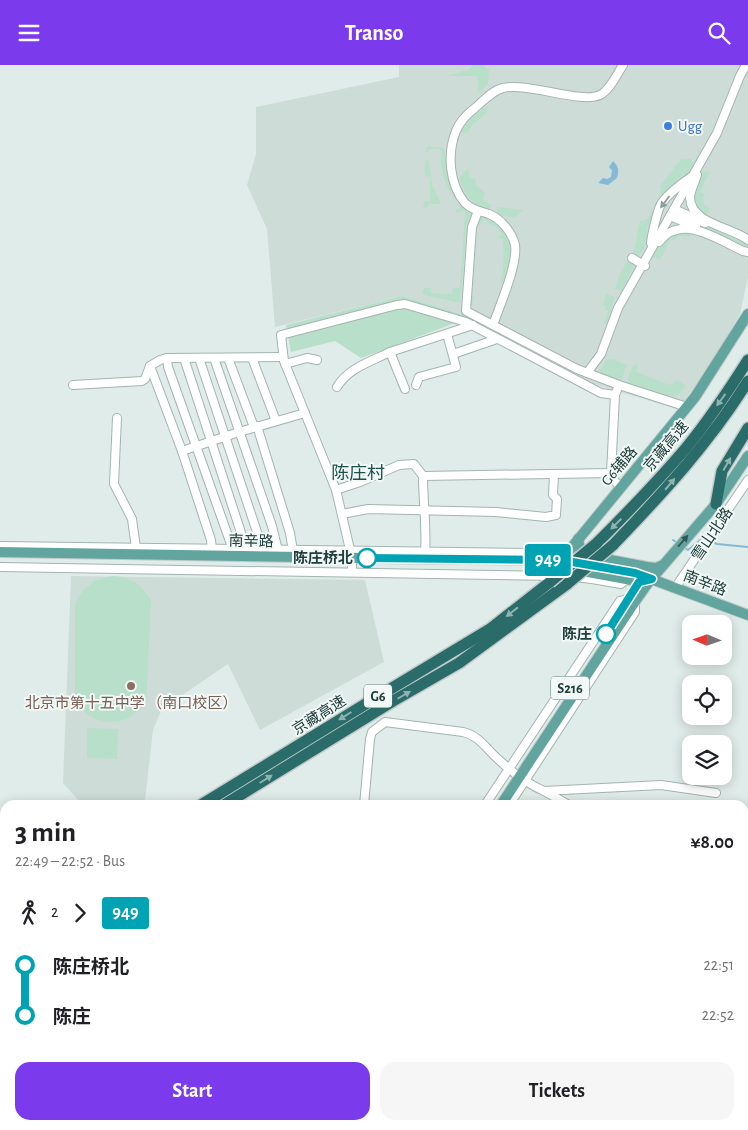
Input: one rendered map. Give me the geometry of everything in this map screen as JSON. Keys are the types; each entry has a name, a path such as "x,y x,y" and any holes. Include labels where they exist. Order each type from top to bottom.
{"highway":[{"name":"京藏高速","path":"209,800 490,629 597,543 640,500 687,447 748,360"},
{"name":"京藏高速","path":"232,800 393,701 460,663 568,585 613,545 655,501 700,449 748,381"},
{"path":"716,503 722,471 748,428"}],"main road":[{"name":"G6辅路","path":"559,563 687,407 719,362 748,314"},
{"name":"S216","path":"497,800 517,774 632,600 646,581 663,565 716,503 748,456"},
{"path":"578,539 580,549 589,556 647,567 656,568 663,565"},
{"name":"南辛路","path":"0,552 352,561 425,555 559,563"},
{"name":"南辛路","path":"0,558 559,563"},
{"path":"559,563 627,579 646,581"},
{"path":"559,563 635,573 646,581"},
{"name":"南辛路","path":"646,581 675,588 748,615"},
{"name":"S216","path":"504,800 517,774"}],"street":[{"path":"493,325 512,269 515,245 510,232 499,221 490,215 478,211 465,202 458,190 452,171 452,155 456,130 465,116 500,88 510,87 582,97 599,95 606,91 623,65"},
{"path":"644,262 665,234 672,228 693,175 717,133 743,77 744,69"},
{"path":"589,374 601,354 618,307 655,240 691,196 698,173 718,140 734,97"},
{"path":"651,248 652,232 661,205 679,185 693,175"},
{"path":"691,196 694,208 698,214 710,222 748,240"},
{"path":"478,211 472,227 466,311 589,374 687,407"},
{"path":"676,214 748,240"},
{"path":"676,214 745,247 748,251"},
{"path":"665,234 673,230 690,229 743,251 748,251"},
{"path":"632,258 644,262"},
{"path":"352,561 336,490 284,361 281,335 401,304 466,322 601,393 615,395"},
{"path":"337,387 343,378 351,372 390,352 473,325"},
{"path":"416,385 419,377 456,367 447,334"},
{"path":"453,354 498,339"},
{"path":"390,352 405,389"},
{"path":"184,358 245,545 245,550"},
{"path":"199,358 262,550"},
{"path":"214,358 272,526 278,551"},
{"path":"228,358 256,427 290,533 293,551"},
{"path":"252,358 276,421"},
{"path":"73,385 142,381 145,379 150,366 160,360 167,359 252,358 284,361 307,358 317,360"},
{"path":"167,359 168,367 233,550"},
{"path":"150,366 182,451 211,540 212,549"},
{"path":"620,385 615,395 611,473 620,487"},
{"path":"182,451 225,436 305,413"},
{"path":"117,418 114,484 132,519 136,548"},
{"path":"336,490 399,465 414,464 422,475 426,539 425,555"},
{"path":"422,475 611,473"},
{"path":"342,514 368,509 496,512 546,517 556,515 556,499 553,495 554,474"},
{"name":"雪山北路","path":"675,588 748,480"},
{"path":"0,546 293,551 352,561 551,579 592,579 621,585 627,579"},
{"path":"0,567 352,561"},
{"path":"551,579 559,563"},
{"path":"364,800 370,739 372,732 385,722 473,734 499,761 560,800"},
{"name":"S216","path":"490,800 517,774"},
{"name":"S216","path":"510,800 517,774"},
{"path":"544,791 661,785 716,793"}],"shaded area":[{"path":"399,65 748,65 748,277 740,314 716,356 683,403 678,402 674,408 594,384 471,317 403,296 275,327 267,229 247,185 256,154 256,107 399,77"},
{"name":"北京市第十五中学 （南口校区）","path":"71,576 365,580 384,662 260,730 228,664 162,709 153,730 145,800 78,800 63,783"}],"green space":[{"path":"472,65 483,65 489,70 488,84 478,93 478,76 447,76 470,69"},
{"path":"488,106 485,114 473,123 467,133 460,132 467,121"},
{"path":"427,146 443,148 450,185 471,212 467,225 460,303 425,295 422,292 424,288 431,288 431,293 452,294 453,288 460,288 465,211 457,213 455,211 461,206 445,181 441,167 441,151 439,149 429,149 426,153"},
{"path":"681,159 691,159 694,165 688,173 678,178 673,187 664,195 659,192 662,189 660,186"},
{"path":"425,161 429,161 432,184 441,204 429,204 425,209 423,207 425,201 430,201 430,177 425,176"},
{"path":"468,168 470,178 475,178 476,185 485,193 483,199 492,206 490,208 484,208 474,203 463,188 459,178"},
{"path":"702,171 710,172 700,192 705,194 703,198 704,205 710,209 707,216 698,210 694,200 695,184"},
{"path":"498,207 523,210 515,217 497,215"},
{"path":"651,212 655,214 647,228 647,243 639,256 633,252 640,221 648,218"},
{"path":"486,216 503,227 508,235 510,244 509,263 503,282 500,283 504,256 503,239 498,237 502,234 485,219 475,229 471,291 474,298 472,306 469,305 474,226 480,217"},
{"path":"683,216 748,244 748,248 682,219"},
{"path":"692,230 689,237 678,236 674,241 670,239 660,260 652,256 660,243 668,236"},
{"path":"629,258 636,263 621,291 615,289 619,276"},
{"path":"606,294 615,297 607,324 604,323 608,311 605,310 606,306 603,305"},
{"path":"403,296 471,317 361,358 335,341 291,352 286,325"},
{"path":"610,359 627,365 621,381 598,374 606,360"},
{"path":"636,364 638,365 636,372 670,385 677,380 686,386 678,395 669,397 631,384 628,378"},
{"path":"112,576 135,582 151,600 146,707 124,720 106,722 90,716 75,700 75,604 83,590 96,580"},
{"path":"87,728 118,729 117,759 87,758"}],"water":[{"path":"613,161 618,169 617,178 608,185 598,183 603,178 611,177 612,170 609,167"}],"waterway":[{"path":"685,548 688,550 704,537"},
{"path":"713,542 748,547"}],"bus line":[{"name":"949","path":"367,558 561,560 635,573 652,579 639,582 606,634"}],"place":[{"name":"Ugg","path":"668,126"},
{"name":"陈庄桥北","path":"367,558"},
{"name":"陈庄","path":"606,634"},
{"name":"北京市第十五中学 （南口校区）","path":"131,686"}],"district":[{"name":"陈庄村","path":"358,473"}]}
